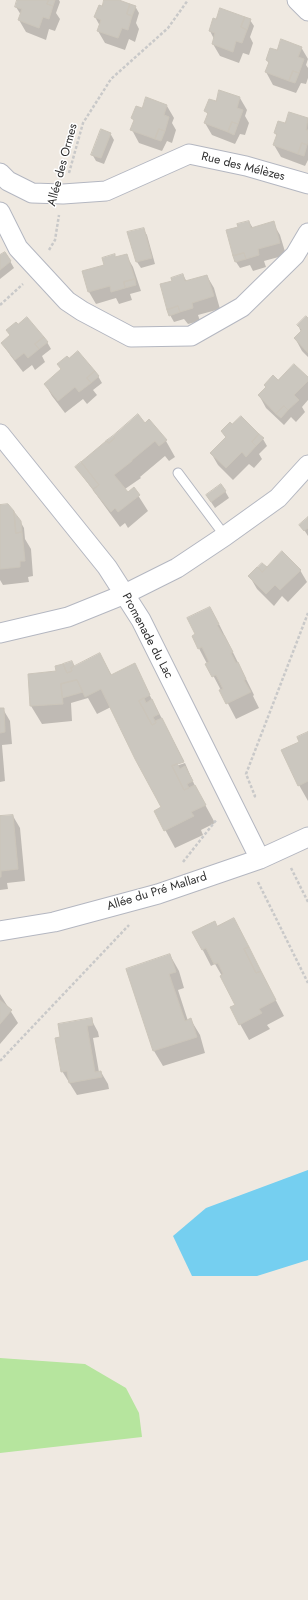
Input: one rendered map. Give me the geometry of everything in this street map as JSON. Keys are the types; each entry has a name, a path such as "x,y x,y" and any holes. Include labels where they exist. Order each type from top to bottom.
{"street":[{"path":"297,0 308,11"},
{"name":"Rue des Mélèzes","path":"0,173 8,180 32,193 63,194 106,191 189,154 246,166 308,184"},
{"path":"0,212 18,248 66,301 131,337 191,336 242,307 295,255 308,233"},
{"name":"Promenade du Lac","path":"0,434 107,567 141,620 234,807 254,861"},
{"path":"0,633 68,617 125,594 177,568 278,498 308,465"},
{"name":"Allée du Pré Mallard","path":"0,931 54,922 158,894 254,861 308,836"}],"lane":[{"path":"178,473 225,536"}],"path":[{"name":"Allée des Ormes","path":"0,305 37,270 56,240 63,194 83,123 111,79 168,28 188,0"},
{"path":"182,864 220,816 255,796 246,774 308,613"},
{"path":"282,849 308,902"},
{"path":"254,861 308,983"},
{"path":"0,1061 130,923"}],"green space":[{"path":"0,1358 85,1364 126,1388 139,1413 142,1437 0,1453"}],"water":[{"path":"308,1170 308,1260 257,1276 192,1276 173,1236 206,1208"}],"building":[{"path":"17,0 49,0 47,4 53,6 49,19 43,17 39,28 18,20 22,9 15,7"},
{"path":"49,0 55,0 53,6 47,4"},
{"path":"104,0 119,0 130,4 127,14 132,16 128,30 122,28 118,38 97,31 101,20 94,17 99,5 102,6"},
{"path":"130,4 136,6 132,16 127,14"},
{"path":"220,8 245,17 241,27 247,30 242,43 236,41 233,52 212,44 215,33 209,31 213,18 216,19"},
{"path":"245,17 251,19 247,30 241,27"},
{"path":"281,39 302,47 298,57 304,59 299,73 293,71 289,81 265,72 269,62 266,60 270,48 277,50"},
{"path":"293,71 299,73 295,83 289,81"},
{"path":"219,90 240,97 237,108 243,110 238,124 232,122 228,132 204,123 208,113 204,111 209,99 216,101"},
{"path":"146,97 167,105 164,115 169,117 165,131 159,129 155,139 130,130 134,120 131,118 136,106 142,108"},
{"path":"289,112 308,118 306,130 308,130 308,143 307,145 302,143 298,154 273,145 277,134 274,133 278,121 285,123"},
{"path":"232,122 238,124 234,135 228,132"},
{"path":"101,129 111,133 101,158 91,155"},
{"path":"159,129 165,131 161,141 155,139"},
{"path":"302,143 307,145 304,156 298,154"},
{"path":"249,221 251,228 274,221 280,243 258,249 259,255 246,259 244,253 233,256 226,230 238,227 237,224"},
{"path":"144,228 152,258 136,262 127,232"},
{"path":"5,252 11,261 0,270 0,255"},
{"path":"244,253 246,259 235,262 233,256"},
{"path":"115,254 115,257 127,254 135,279 124,282 125,288 111,292 110,286 88,292 82,271 104,265 102,258"},
{"path":"183,274 185,281 207,275 214,296 192,303 193,308 180,312 178,306 167,310 160,284 172,281 171,278"},
{"path":"135,279 136,285 125,288 124,282"},
{"path":"178,306 180,312 169,316 167,310"},
{"path":"306,316 308,318 308,353 294,338 302,330 297,325"},
{"path":"27,317 44,337 35,344 39,349 28,358 24,353 15,360 1,343 10,335 6,330 16,322 18,324"},
{"path":"44,337 48,342 39,349 35,344"},
{"path":"78,351 95,371 87,378 91,383 79,392 75,387 58,401 44,384 61,369 57,364 67,356 69,358"},
{"path":"294,364 308,377 308,381 294,395 299,400 288,410 284,406 276,414 258,395 266,387 264,385 273,375 278,380"},
{"path":"95,371 99,376 91,383 87,378"},
{"path":"284,406 288,410 281,418 276,414"},
{"path":"138,414 145,423 149,419 167,440 159,446 155,441 114,475 128,492 134,487 140,495 118,512 115,508 111,512 93,490 99,485 81,462 106,441 109,443 115,438 113,436"},
{"path":"241,416 259,434 252,442 256,446 246,457 242,452 226,468 210,453 226,437 221,431 230,422 232,424"},
{"path":"259,434 264,438 256,446 252,442"},
{"path":"113,436 115,438 109,443 106,441"},
{"path":"81,462 99,485 93,489 75,467"},
{"path":"221,484 226,491 211,502 206,495"},
{"path":"8,504 14,511 16,533 22,532 25,561 20,561 20,567 0,569 0,505"},
{"path":"14,512 21,521 22,532 16,533"},
{"path":"308,517 308,528 304,531 299,525"},
{"path":"282,551 301,570 280,590 275,585 266,594 248,576 257,567 262,572"},
{"path":"262,563 267,567 262,572 258,567"},
{"path":"210,607 219,624 217,625 233,652 231,653 236,663 238,662 246,679 244,680 251,692 226,704 219,690 223,689 216,675 212,677 205,664 209,662 202,647 198,649 192,636 195,634 187,618"},
{"path":"100,653 111,675 135,663 150,695 139,701 152,725 156,723 155,721 162,718 184,762 172,766 184,790 195,785 206,805 191,812 194,816 164,831 154,811 161,807 135,759 101,689 85,697 77,680 61,684 63,704 30,706 28,674 56,671 55,666 63,664 67,673 72,671 71,668"},
{"path":"72,661 74,666 71,668 72,671 67,673 63,664"},
{"path":"77,680 83,692 62,698 61,684"},
{"path":"144,698 146,703 152,699 159,714 153,717 156,723 152,725 139,701"},
{"path":"0,708 4,708 5,732 0,733"},
{"path":"308,732 308,781 298,786 281,750 299,742 297,737"},
{"path":"177,764 180,769 185,766 193,781 187,784 189,788 184,790 172,766"},
{"path":"13,815 18,869 1,871 0,877 0,816"},
{"path":"234,918 249,947 244,949 256,973 261,971 276,1000 259,1009 262,1013 239,1025 230,1007 235,1005 220,976 223,974 218,963 214,964 206,948 202,950 192,932 215,921 217,926"},
{"path":"249,947 261,971 256,973 244,949"},
{"path":"170,954 176,972 169,974 185,1021 191,1018 197,1037 153,1051 126,969"},
{"path":"0,1000 12,1010 0,1024"},
{"path":"92,1018 93,1025 87,1026 95,1072 101,1071 102,1077 69,1083 67,1071 61,1072 55,1038 60,1037 58,1024"}]}
